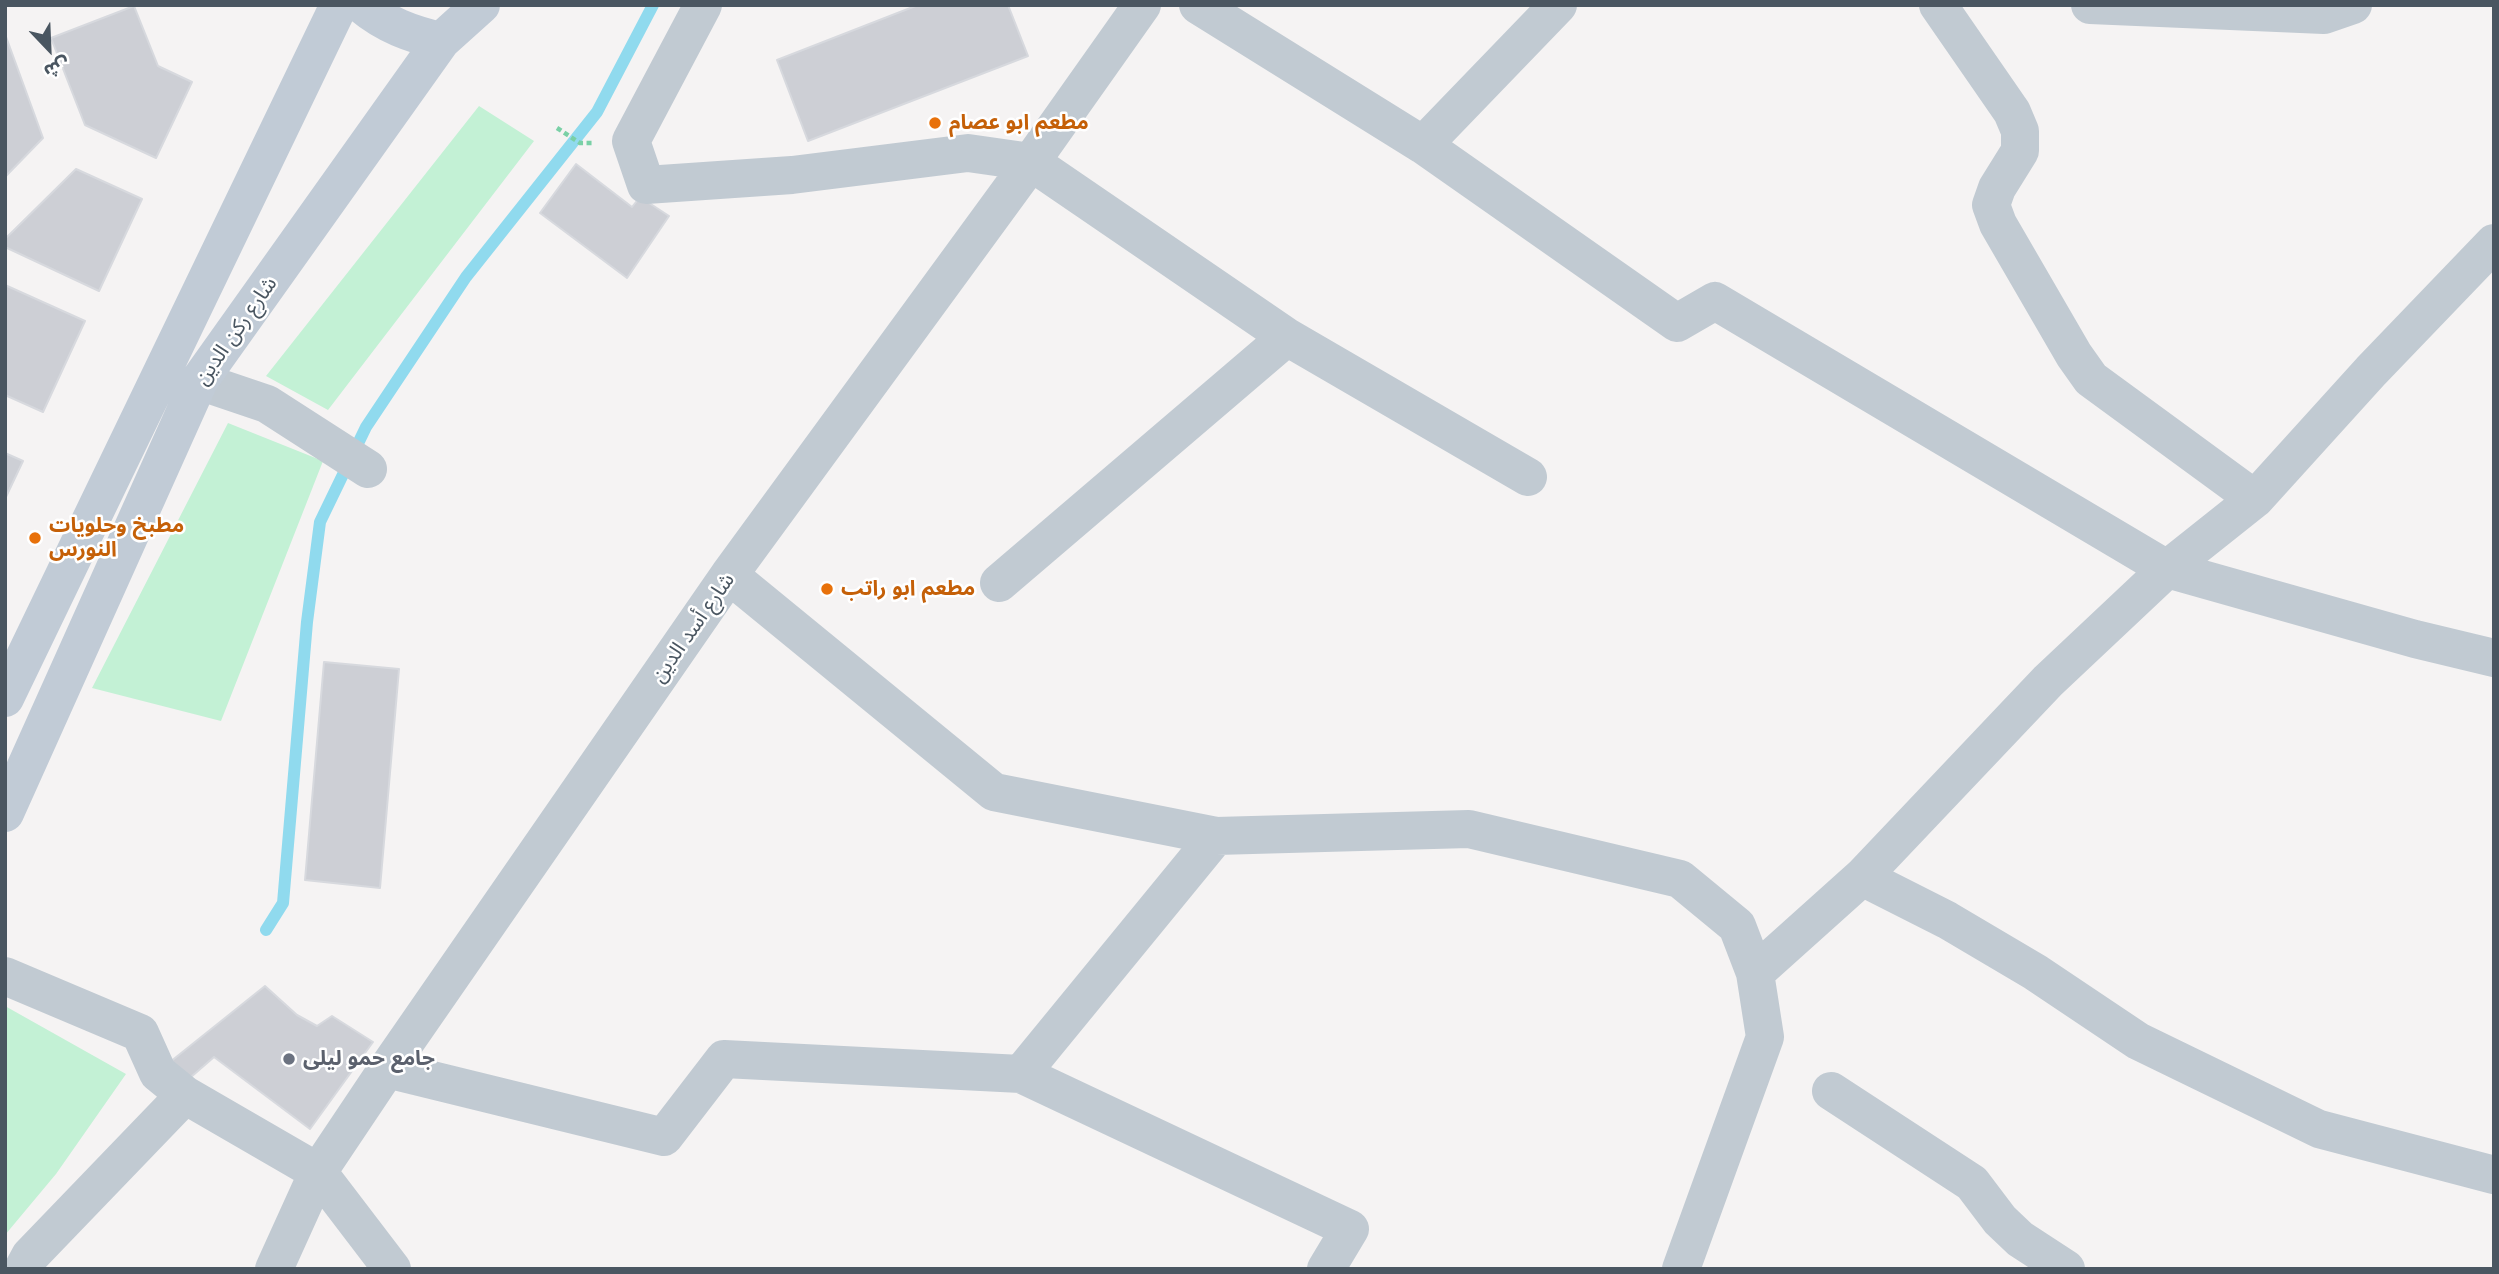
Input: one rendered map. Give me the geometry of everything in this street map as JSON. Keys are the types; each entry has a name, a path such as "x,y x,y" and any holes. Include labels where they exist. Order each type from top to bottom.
{"main road":[{"name":"شارع ركن الدين","path":"5,698 339,5"},
{"path":"362,5 378,18 410,34 441,41"},
{"name":"شارع ركن الدين","path":"5,813 199,381 441,41 481,5"}],"street":[{"path":"703,5 632,141 646,185 792,176 968,153 1031,162 1287,337 1528,477"},
{"name":"شارع أسد الدين","path":"274,1269 318,1172 387,1069 730,575 1142,5"},
{"path":"1198,5 1423,145 1676,323 1715,301 2166,569 2414,639 2494,658"},
{"path":"1423,145 1558,5"},
{"path":"1938,5 2012,112 2020,131 2020,151 1997,188 1991,205 1998,224 2074,355 2091,379 2255,499"},
{"path":"2090,5 2324,15 2353,5"},
{"path":"1755,973 1862,877 2048,681 2166,569 2255,499 2371,371 2494,243"},
{"path":"999,583 1287,337"},
{"path":"199,381 267,404 368,469"},
{"path":"730,575 994,792 1216,836 1469,829 1680,879 1737,926 1755,973 1765,1037 1681,1269"},
{"path":"1021,1074 1216,836"},
{"path":"1862,877 1969,933 2035,972 2138,1041 2319,1129 2494,1175"},
{"path":"5,976 140,1033 171,1084 318,1172 392,1269"},
{"path":"387,1069 664,1137 723,1059 1021,1074 1350,1229 1326,1269"},
{"path":"23,1269 30,1256 171,1084"},
{"path":"1831,1091 1972,1183 2000,1220 2020,1239 2066,1269"}],"green space":[{"path":"479,106 534,141 328,410 266,376"},
{"path":"228,423 323,461 221,721 92,688"},
{"path":"5,1006 126,1074 56,1174 5,1235"}],"building":[{"path":"918,5 1008,5 1028,56 808,141 777,60"},
{"path":"134,6 158,66 192,82 156,158 85,125 51,38"},
{"path":"5,34 43,138 5,177"},
{"path":"576,164 632,207 640,197 669,216 627,278 540,213"},
{"path":"76,169 142,199 99,291 5,247 5,239"},
{"path":"5,285 85,321 43,412 5,395"},
{"path":"5,453 23,461 5,499"},
{"path":"324,662 399,669 380,888 305,880"},
{"name":"جامع حمو ليلى","path":"265,986 297,1015 317,1026 332,1016 373,1042 310,1129 214,1057 191,1077 170,1062"}],"waterway":[{"path":"266,930 283,903 307,622 320,522 366,427 466,277 597,112 653,5"}],"place":[{"name":"مطعم ابو عصام","path":"935,123"},
{"name":"مطبخ وحلويات النورس","path":"35,538"},
{"name":"مطعم ابو راتب","path":"827,589"},
{"name":"جامع حمو ليلى","path":"289,1059"}]}
